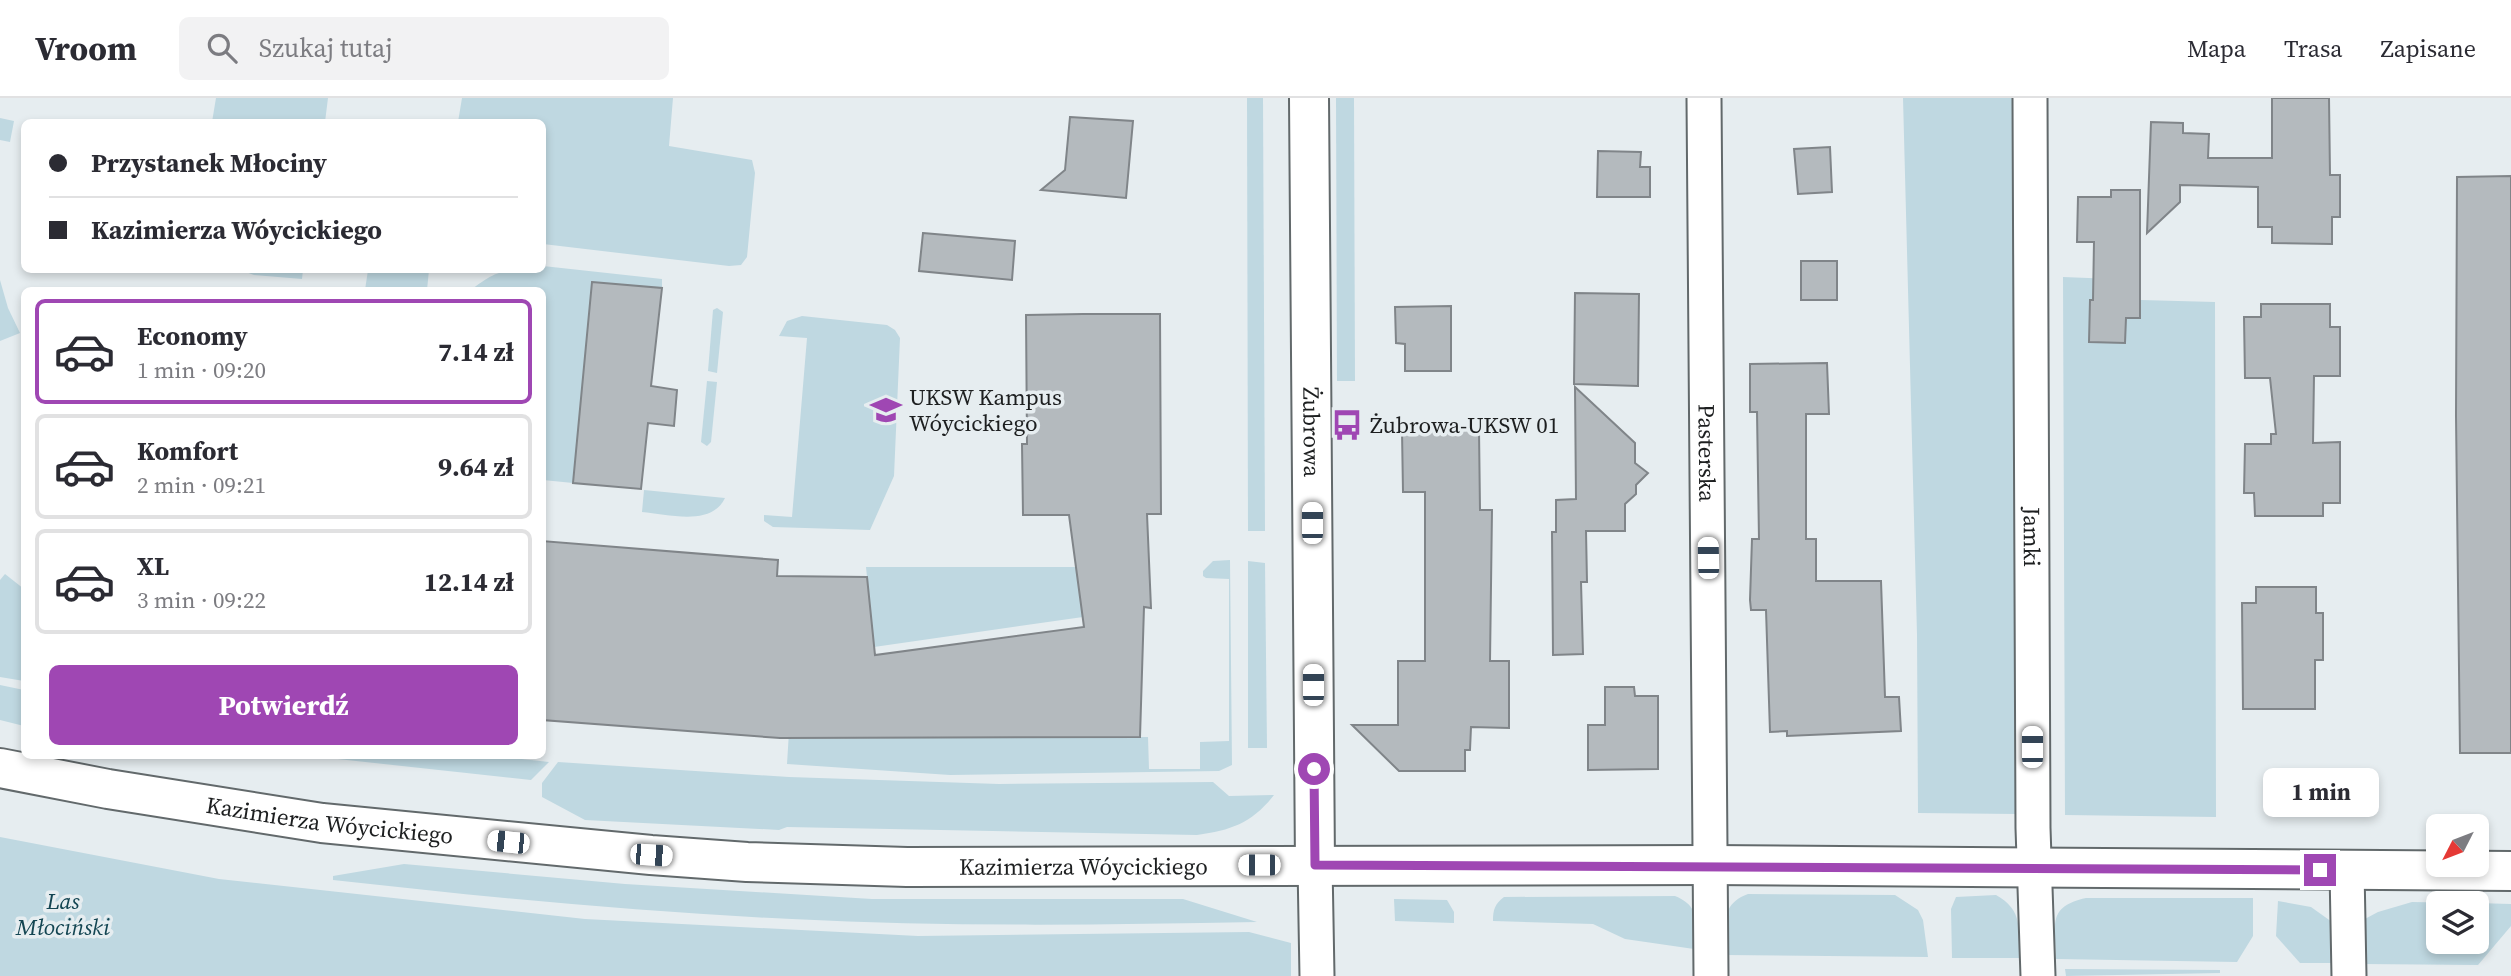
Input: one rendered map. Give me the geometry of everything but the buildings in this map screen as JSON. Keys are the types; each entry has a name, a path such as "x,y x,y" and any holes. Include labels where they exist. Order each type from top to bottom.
{"street":[{"name":"Żubrowa","path":"1309,98 1317,976"},
{"name":"Pasterska","path":"1704,98 1712,976"},
{"name":"Jamki","path":"2030,98 2034,868 2038,976"},
{"name":"Kazimierza Wóycickiego","path":"0,768 121,791 322,823 747,862 907,867 1711,865 2511,871"},
{"path":"2347,870 2349,976"}],"green space":[{"path":"216,98 328,98 325,119 212,119"},
{"path":"462,98 673,98 669,146 752,160 755,173 747,257 741,265 729,266 546,244 546,119 458,119"},
{"path":"1247,98 1263,98 1265,531 1248,531"},
{"path":"1336,98 1354,98 1355,381 1337,381"},
{"path":"1903,98 2012,98 2017,814 1918,813 1917,634"},
{"path":"0,118 14,121 10,142 0,140"},
{"path":"546,266 662,279 662,288 592,283 573,483 546,480 546,287 475,287 497,274 546,273"},
{"path":"248,273 303,273 302,279"},
{"path":"368,273 429,273 427,287 365,287"},
{"path":"2063,277 2139,280 2141,300 2215,302 2216,817 2065,815"},
{"path":"0,280 8,308 20,333 0,341"},
{"path":"717,308 723,312 717,373 708,371 713,310"},
{"path":"802,316 887,325 895,330 900,338 894,476 870,530 773,527 764,521 764,515 792,517 807,338 779,336 787,321"},
{"path":"707,381 717,382 711,442 707,446 701,442"},
{"path":"644,490 725,498 710,513 676,516 642,512"},
{"path":"1230,560 1232,765 1219,771 950,775 787,764 793,667 812,738 1148,737 1149,769 1200,769 1200,742 1229,741 1229,579 1206,578 1203,571 1213,561"},
{"path":"1248,561 1265,563 1267,748 1248,748"},
{"path":"866,567 1077,567 1083,617 874,647"},
{"path":"5,574 21,587 21,680 0,677 0,580"},
{"path":"0,685 21,689 21,725 0,720"},
{"path":"338,759 521,759 549,762 531,780"},
{"path":"558,762 789,777 999,784 1213,782 1229,796 1274,795 1258,812 1240,824 1197,835 787,827 779,830 585,820 542,797 542,783"},
{"name":"Las Młociński","path":"0,837 219,879 585,919 918,936 1249,932 1291,943 1291,976 0,976"},
{"path":"404,864 625,884 872,899 1183,899 1257,922 850,922 562,903 333,880 333,876"},
{"path":"1748,894 1895,895 1918,910 1923,920 1928,957 1725,955 1728,911 1732,904"},
{"path":"1996,895 2005,901 2015,914 2019,930 2020,958 1952,958 1951,909 1956,897"},
{"path":"1675,896 1684,900 1693,911 1696,924 1694,949 1625,939 1593,924 1493,921 1495,907 1504,897"},
{"path":"2086,898 2253,898 2253,936 2237,962 2056,959 2055,927 2059,912 2073,902"},
{"path":"1394,899 1447,900 1454,912 1454,923 1395,921"},
{"path":"2278,901 2311,907 2332,922 2335,963 2300,963 2276,936"},
{"path":"2412,902 2426,902 2426,954 2487,954 2478,965 2361,964 2363,920 2378,912"},
{"path":"2489,903 2511,904 2511,926 2489,952"},
{"path":"2065,969 2220,970 2220,973 2066,976"}],"place":[{"name":"UKSW Kampus Wóycickiego","path":"886,410"},
{"name":"Żubrowa-UKSW 01","path":"1347,425"}],"route":[{"path":"1314,769 1315,865 2320,870"}]}
